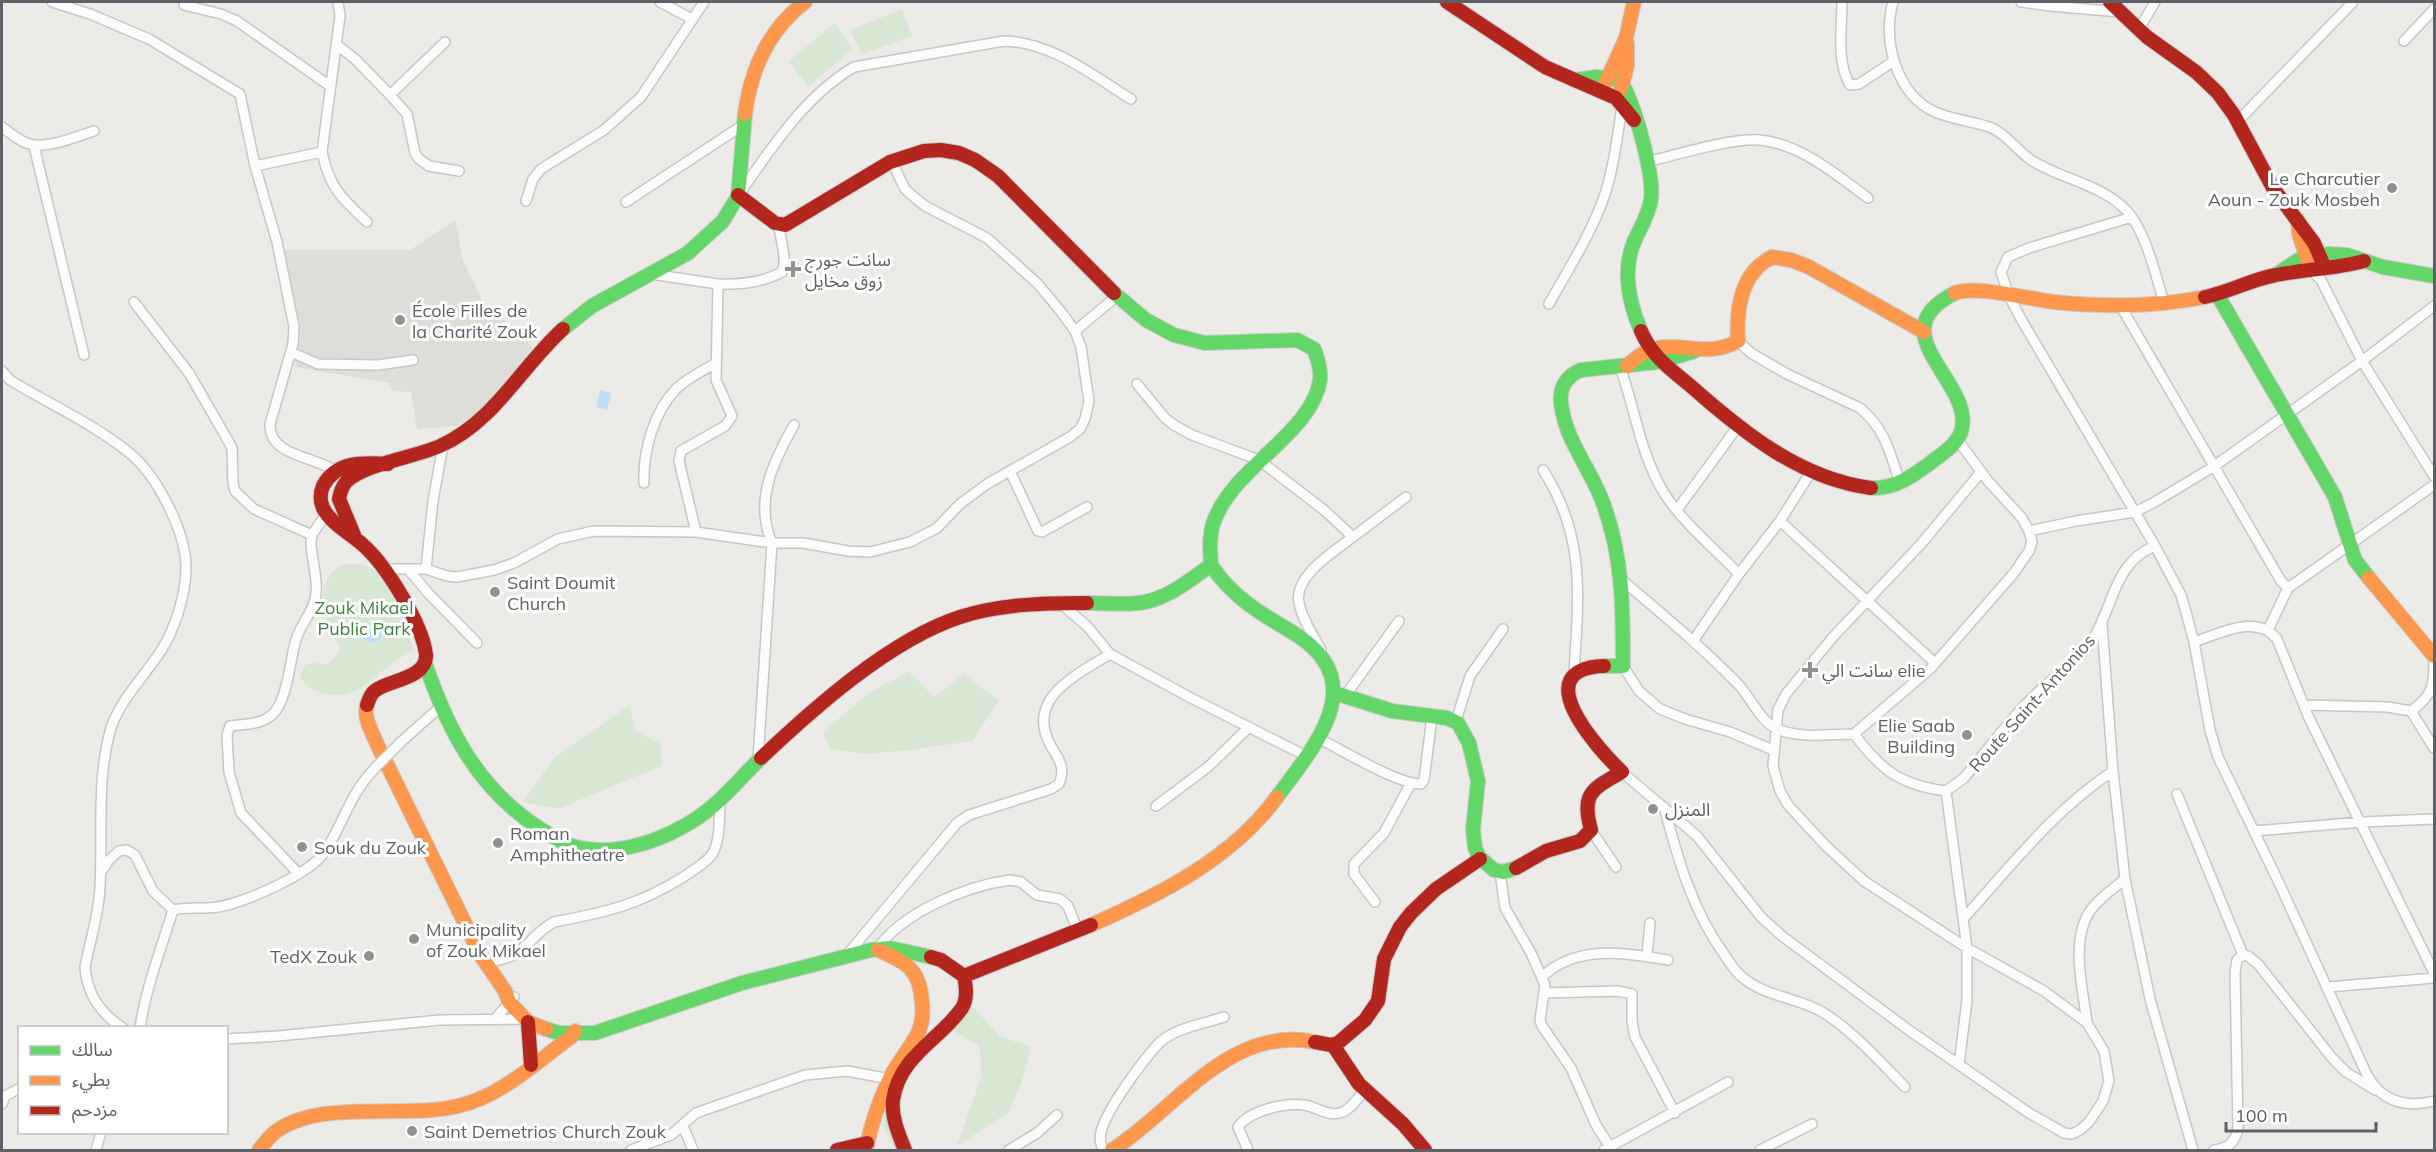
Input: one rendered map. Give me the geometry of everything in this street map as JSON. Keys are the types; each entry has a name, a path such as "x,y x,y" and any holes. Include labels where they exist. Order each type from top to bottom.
{"main road":[{"path":"355,537 339,499 347,481 370,469 443,445 464,432 493,408 554,339 578,316 702,242 728,215 738,195 743,125 750,81 761,53 781,23 805,2"},
{"path":"1451,2 1520,52 1574,80 1601,90 1619,103 1636,121"},
{"path":"1601,90 1609,78 1626,38 1634,2"},
{"path":"2110,2 2139,29 2209,83 2238,122 2266,178 2307,230 2317,266"},
{"path":"1619,103 1627,66 1626,38"},
{"path":"1574,80 1585,77 1620,80 1633,107 1647,162 1651,189 1649,209 1630,253 1628,268 1632,307 1650,350 1660,362 1780,457 1810,472 1854,485 1887,488 1900,483 1935,459 1957,439 1962,424 1958,406 1928,349 1924,332 1925,320 1934,309 1944,299 1957,292 1978,291 2009,296 2120,305 2164,303 2217,294 2277,274 2285,264 2317,266 2349,255 2364,261 2434,276"},
{"path":"738,195 780,225 788,224 870,172 892,162 936,150 958,153 980,163 1030,208 1117,296 1146,320 1174,335 1205,344 1285,339 1297,340 1314,349 1320,363 1320,381 1312,403 1282,439 1259,460 1218,512 1209,542 1211,565 1221,581 1253,610 1315,647 1326,659 1340,695"},
{"path":"1340,695 1398,712 1456,721 1463,728 1478,780 1473,841 1480,859 1500,872 1515,869 1544,851 1587,837 1592,830 1585,804 1589,794 1622,772 1590,739 1576,717 1569,688 1574,674 1590,667 1623,666 1622,580 1610,521 1596,487 1568,432 1562,396 1565,380 1576,372 1660,362 1738,341 1737,314 1740,294 1758,268 1772,257 1791,260 1809,267 1924,332"},
{"path":"2217,294 2335,497 2342,513 2355,560 2434,656"},
{"path":"1638,325 1665,347 1675,359 1683,380"},
{"path":"1623,366 1650,350 1665,347 1695,351"},
{"path":"388,464 364,462 336,470 326,481 322,491 322,508 336,525 355,537 386,569 418,632 439,708 468,759 498,799 526,820 572,846 621,850 681,828 720,801 758,760 868,668 920,633 965,614 997,606 1060,603 1127,604 1155,600 1211,565"},
{"path":"259,1150 276,1131 308,1117 458,1106 490,1094 527,1069 531,1044 527,1021 485,962 412,820 376,744 365,711 371,695 377,689 413,674 425,663"},
{"path":"964,976 1153,895 1228,849 1254,825 1273,803 1318,738 1340,695"},
{"path":"1112,1150 1138,1132 1212,1068 1242,1052 1282,1040 1297,1039 1333,1045 1360,1026 1375,1007 1381,989 1384,960 1395,937 1415,907 1446,880 1480,859"},
{"path":"837,1150 866,1147 870,1127 920,1027 923,1007 919,979 902,961 877,949"},
{"path":"510,997 531,1014 546,1021 595,1033 742,983 877,949 908,950 941,960 964,976 967,998 962,1008 895,1080 893,1100 900,1139 905,1150"},
{"path":"916,975 924,963 941,960"},
{"path":"527,1021 559,1033 580,1030"},
{"path":"920,1027 933,1038"},
{"path":"527,1069 533,1071 570,1047 580,1030"},
{"path":"1333,1045 1365,1090 1403,1124 1425,1150"}],"street":[{"path":"52,2 149,39 240,93 255,166 277,242 294,327 291,352 269,433 277,444 285,449 336,470 347,481"},
{"path":"338,2 339,16 322,152 326,174 340,198 367,222"},
{"path":"660,2 692,19"},
{"path":"526,201 533,179 541,170 604,130 641,97 704,2"},
{"path":"1842,2 1842,53 1850,85 1869,79 1894,61"},
{"path":"1893,2 1890,38 1894,61 1914,95 1929,109 1998,131 2030,159 2117,202 2132,217 2147,252 2164,303"},
{"path":"2021,2 2120,12"},
{"path":"2139,29 2155,2"},
{"path":"2238,122 2353,2"},
{"path":"184,5 221,14 237,21 330,86"},
{"path":"2404,41 2434,9"},
{"path":"738,195 780,135 832,82 855,67 1005,41 1026,43 1052,51 1131,99"},
{"path":"390,95 445,42"},
{"path":"336,44 356,60 407,114 415,153 419,159 429,166 459,171"},
{"path":"1550,304 1604,198 1615,150 1619,103"},
{"path":"626,202 743,125"},
{"path":"2,128 16,138 34,146 94,131"},
{"path":"1647,162 1742,141 1768,141 1806,157 1868,198"},
{"path":"34,146 84,355"},
{"path":"255,166 322,152"},
{"path":"386,569 426,569 457,577 494,570 514,563 558,539 594,531 696,532 772,543 803,543 861,552 896,547 938,528 960,504 987,484 1080,429 1089,401 1081,347 1075,331 1038,284 987,238 937,212 905,189 892,162"},
{"path":"2132,217 2029,248 2008,257 2001,272 2009,296 2155,546 2181,595 2194,642 2213,744 2224,772 2375,1090"},
{"path":"651,274 735,285 763,280 782,272 785,262 780,240 780,225"},
{"path":"2317,266 2362,361 2434,476"},
{"path":"696,532 682,480 679,456 685,448 730,421 732,416 717,386 718,284"},
{"path":"1075,331 1117,296"},
{"path":"134,302 189,373 226,437 231,448 235,491 254,509 312,536"},
{"path":"2120,305 2213,467 2281,581 2288,588"},
{"path":"2029,531 2135,512 2213,467 2362,361 2434,306"},
{"path":"1738,341 1775,367 1860,408 1871,417 1882,431 1900,483"},
{"path":"291,352 318,364 378,365 413,360"},
{"path":"644,483 643,464 659,413 676,389 716,363"},
{"path":"1623,366 1645,450 1663,491 1677,510 1739,574"},
{"path":"2,371 10,380 110,440 138,461 152,478 163,497 181,536 186,564 185,585 171,634 117,712 107,745 102,806 100,890 87,958 86,977 92,996 100,1008 121,1026"},
{"path":"1137,384 1165,418 1182,430 1259,460 1324,510 1353,537"},
{"path":"758,760 772,543 765,524 765,493 776,457 794,425"},
{"path":"1677,510 1738,426"},
{"path":"1622,580 1693,641 1739,685 1766,720 1778,729 1817,735 1854,734 1920,680 2025,559 2031,542 2029,531 2022,518 1957,439"},
{"path":"426,569 443,445"},
{"path":"1543,470 1552,483 1569,524 1577,567 1574,674"},
{"path":"1010,471 1038,531 1042,532 1087,507"},
{"path":"1622,772 1697,836 1751,905 1773,928 1881,1011 2054,1129 2064,1134 2072,1134 2089,1122 2103,1101 2109,1081 2104,1051 2087,1023 2044,991 1967,948 1864,881 1795,813 1780,791 1773,766 1778,710 1786,694 1825,646 1921,544 1981,471"},
{"path":"1693,641 1739,574 1780,521 1810,472"},
{"path":"2268,630 2288,588 2434,485"},
{"path":"1326,659 1302,614 1298,595 1309,574 1327,556 1406,497"},
{"path":"299,874 241,813 229,772 227,735 230,726 250,725 265,720 280,706 300,626 314,605 316,595 311,551 312,536 326,514"},
{"path":"1780,521 1935,663"},
{"name":"Route Saint-Antonios","path":"1946,791 1964,778 2031,699 2084,650 2101,622 2128,564 2140,553 2155,546"},
{"path":"408,569 477,643"},
{"path":"1060,603 1087,626 1110,654 1306,756"},
{"path":"1340,695 1399,621"},
{"path":"2101,622 2113,771 2125,879 2150,999 2193,1150"},
{"path":"2194,642 2250,626 2268,630 2277,639 2304,705 2434,973"},
{"path":"1456,721 1470,676 1503,629"},
{"path":"844,958 957,824 969,815 1052,789 1059,784 1063,769 1044,730 1045,710 1057,689 1110,654"},
{"path":"2411,711 2428,697 2433,687 2434,656"},
{"path":"1623,666 1639,691 1660,709 1730,732 1773,750"},
{"path":"2304,705 2388,707 2411,711 2434,748"},
{"path":"101,872 115,854 124,850 132,852 153,891 173,910 221,906 237,902 299,874 314,864 326,851 353,796 363,781 402,741 439,708"},
{"path":"1318,738 1411,783 1421,784 1424,780 1432,717"},
{"path":"1156,806 1208,767 1249,728"},
{"path":"1854,734 1877,762 1895,776 1936,790 1946,791 1967,948 1967,999 1959,1065"},
{"path":"1964,918 2063,810 2113,771"},
{"path":"1375,902 1353,869 1354,864 1384,833 1411,783"},
{"path":"2177,794 2243,956"},
{"path":"485,962 500,961 524,950 544,928 554,922 631,905 660,892 697,868 711,856 717,843 720,801"},
{"path":"1664,807 1681,869 1691,893 1707,928 1735,970 1758,987 1825,1014 1844,1028 1905,1087"},
{"path":"2254,831 2434,819"},
{"path":"1592,830 1616,867"},
{"path":"1500,872 1505,908 1542,976 1545,993 1540,1020 1542,1026 1571,1068 1608,1149 1728,1083"},
{"path":"2087,1023 2080,962 2082,927 2099,901 2125,879"},
{"path":"877,949 892,931 916,914 942,901 1010,880 1021,882 1037,895 1060,899 1068,906 1077,929"},
{"path":"140,1026 161,944 173,910"},
{"path":"1647,956 1650,923"},
{"path":"1542,976 1563,960 1590,954 1615,953 1668,960"},
{"path":"2214,1150 2228,1147 2236,1137 2238,1129 2235,972 2237,960 2243,956 2248,956 2258,964 2333,1059 2346,1072 2375,1090 2404,1103 2418,1105 2434,1101"},
{"path":"2328,987 2434,978"},
{"path":"1545,993 1618,991 1632,994 1632,1021 1635,1037 1676,1113"},
{"path":"496,1018 510,997"},
{"path":"1103,1150 1100,1139 1101,1129 1130,1081 1158,1044 1183,1030 1224,1017"},
{"path":"228,1039 440,1020 496,1018 527,1021"},
{"path":"631,1150 671,1135 696,1113 805,1075 847,1071 895,1080"},
{"path":"2,1104 5,1096 18,1089"},
{"path":"1248,1150 1238,1127 1250,1117 1266,1110 1293,1105 1306,1105 1328,1114 1338,1113 1348,1108 1365,1090"},
{"path":"1009,1150 1037,1133 1057,1115"},
{"path":"1760,1150 1812,1124"},
{"path":"683,1126 693,1150"},
{"path":"96,1150 100,1134"}],"shaded area":[{"name":"École Filles de la Charité Zouk","path":"455,220 463,261 483,302 534,348 478,414 456,426 417,429 411,392 392,391 390,383 295,367 300,339 285,250 410,250"}],"green space":[{"path":"902,9 912,36 862,54 850,30"},
{"path":"835,23 852,49 808,87 789,61"},
{"name":"Zouk Mikael Public Park","path":"343,564 368,566 388,584 400,605 414,651 390,665 359,689 348,694 336,695 312,689 300,677 305,665 327,664 338,654 340,648 330,630 322,600 329,577"},
{"path":"909,671 934,697 964,674 999,701 972,741 865,754 830,749 823,732 869,693"},
{"path":"630,705 635,731 661,744 661,766 558,809 523,802 555,757"},
{"path":"972,1006 1000,1036 1031,1047 1023,1078 1009,1112 957,1146 982,1074 979,1046 952,1030"},
{"path":"885,1108 894,1122 896,1150 887,1136 883,1119"}],"water":[{"path":"600,390 611,393 607,410 596,407"},
{"path":"368,623 376,623 382,629 382,637 376,643 368,643 362,637 362,629"}],"traffic: fast":[{"path":"1574,80 1597,77 1620,80 1642,138 1649,173 1651,199 1628,264 1630,298 1641,331"},
{"path":"563,329 592,306 688,253 723,221 738,196 745,114"},
{"path":"2277,274 2300,259 2329,254 2347,255 2383,267 2434,276"},
{"path":"1114,293 1146,320 1174,335 1205,343 1297,340 1314,349 1320,376 1314,399 1287,435 1236,485 1222,504 1212,529 1211,565"},
{"path":"1871,488 1895,484 1916,473 1947,450 1959,437 1962,414 1956,395 1926,342 1924,325 1933,308 1955,293"},
{"path":"2217,294 2335,497 2355,560 2369,578"},
{"path":"1604,666 1623,666 1622,604 1615,543 1598,490 1567,429 1563,416 1561,391 1568,378 1581,370 1658,362 1695,351"},
{"path":"1087,603 1126,604 1159,598 1211,565 1237,595 1316,651 1329,670 1333,691 1330,712 1308,755 1277,797"},
{"path":"425,663 454,733 481,774 515,810 536,826 572,846 601,850 631,847 673,832 707,811 761,758"},
{"path":"1335,693 1392,711 1447,718 1458,723 1469,743 1478,781 1473,829 1475,848 1479,857 1494,870 1503,872 1516,868"},
{"path":"546,1029 559,1033 595,1033 742,983 871,950 890,948 931,957"}],"traffic: slow":[{"path":"745,114 752,81 763,52 781,25 805,2"},
{"path":"1605,84 1626,38 1634,2"},
{"path":"1621,89 1627,66 1627,43"},
{"path":"2298,220 2299,234 2309,264"},
{"path":"1627,366 1640,355 1657,348 1714,349 1738,341 1738,317 1742,293 1753,273 1772,257 1791,260 1809,267 1924,332"},
{"path":"1955,293 1989,292 2092,305 2168,303 2205,297"},
{"path":"2369,578 2434,656"},
{"path":"367,705 367,719 377,744 481,956 505,991 509,1002 528,1022 546,1029"},
{"path":"1091,925 1168,888 1193,873 1239,839 1277,797"},
{"path":"866,1150 883,1094 894,1070 918,1033 922,1014 921,991 915,974 904,963 878,950"},
{"path":"259,1150 278,1130 318,1115 341,1112 437,1109 474,1101 489,1095 518,1077 571,1037 575,1031"},
{"path":"1112,1150 1205,1074 1230,1058 1256,1046 1284,1040 1315,1042"}],"traffic: jam":[{"path":"1447,2 1545,67 1616,98 1634,120"},
{"path":"2110,2 2147,37 2196,72 2218,93 2234,115 2273,188 2314,243 2325,268"},
{"path":"738,195 775,223 785,225 890,162 924,151 941,150 959,153 975,160 998,176 1114,293"},
{"path":"2205,297 2267,277 2364,261"},
{"path":"354,535 339,499 346,482 364,470 430,450 459,436 492,408 563,329"},
{"path":"1641,331 1663,362 1753,437 1775,452 1821,475 1871,488"},
{"path":"367,705 371,694 376,690 421,669 426,655 418,628 402,596 372,554 326,514 321,494 329,478 343,468 360,463 388,464"},
{"path":"761,758 829,697 855,677 881,658 934,628 960,617 991,609 1039,604 1087,603"},
{"path":"1516,868 1546,851 1580,841 1591,830 1587,808 1592,794 1596,788 1622,772 1585,729 1574,712 1569,695 1570,681 1581,670 1604,666"},
{"path":"1315,1042 1331,1045 1338,1043 1365,1020 1378,1001 1384,959 1400,927 1436,889 1480,859"},
{"path":"964,976 1091,925"},
{"path":"905,1150 893,1113 893,1100 897,1085 903,1071 912,1060 962,1008 966,996 964,976 941,960 931,957"},
{"path":"528,1022 531,1065"},
{"path":"1333,1045 1359,1084 1403,1124 1425,1150"},
{"path":"837,1150 867,1143"}],"place":[{"name":"Le Charcutier Aoun - Zouk Mosbeh","path":"2392,188"},
{"name":"سانت جورج زوق مخايل","path":"793,269"},
{"name":"École Filles de la Charité Zouk","path":"400,320"},
{"name":"Saint Doumit Church","path":"495,592"},
{"name":"سانت الي elie","path":"1810,670"},
{"name":"Elie Saab Building","path":"1967,735"},
{"name":"المنزل","path":"1653,809"},
{"name":"Roman Amphitheatre","path":"498,843"},
{"name":"Souk du Zouk","path":"302,847"},
{"name":"Municipality of Zouk Mikael","path":"414,939"},
{"name":"TedX Zouk","path":"369,956"},
{"name":"Saint Demetrios Church Zouk","path":"412,1131"}]}
